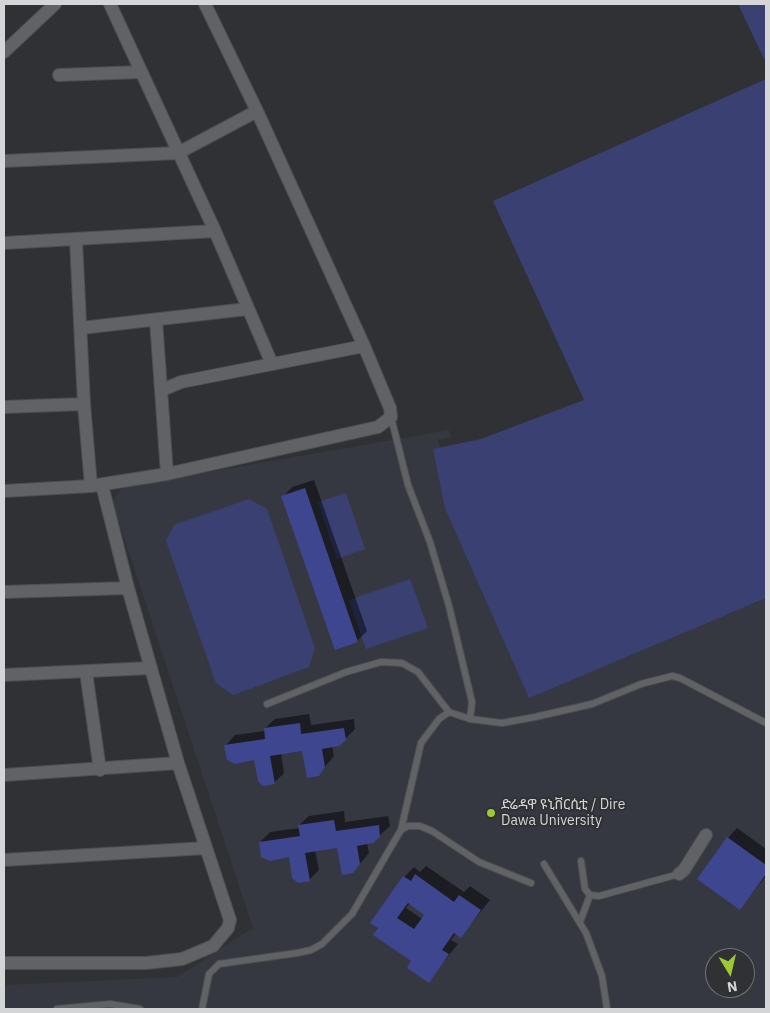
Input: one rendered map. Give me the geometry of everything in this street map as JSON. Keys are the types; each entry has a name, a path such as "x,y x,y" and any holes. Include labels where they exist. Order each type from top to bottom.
{"street":[{"path":"4,52 55,4"},
{"path":"110,4 215,231 272,364"},
{"path":"4,491 96,486 167,474 378,427 391,417 390,408 364,346 257,111 205,4"},
{"path":"59,74 141,72"},
{"path":"4,161 178,153 257,111"},
{"path":"4,243 215,231"},
{"path":"4,963 146,963 182,959 213,946 225,935 230,920 178,763 128,588 96,486 84,404 76,240"},
{"path":"80,328 247,309"},
{"path":"156,320 167,474"},
{"path":"162,390 181,382 364,346"},
{"path":"4,407 84,404"},
{"path":"4,592 128,588"},
{"path":"4,675 151,668"},
{"path":"86,672 100,770"},
{"path":"4,775 100,770 178,763"},
{"path":"679,874 684,870 706,835"},
{"path":"4,860 206,848"}],"lane":[{"path":"391,417 408,485 430,542 449,606 472,702 470,719"},
{"path":"267,704 346,672 382,662 402,663 418,672 449,712 470,719 502,723 535,717 592,704 642,684 672,676 680,678 766,723"},
{"path":"202,1009 209,974 220,964 311,950 328,939 361,901 401,830 422,743 439,719 449,712"},
{"path":"401,830 412,825 432,831 479,862 531,884"},
{"path":"581,862 585,889 590,895 599,896 679,874"},
{"path":"544,864 580,922 602,976 607,1009"},
{"path":"580,922 590,895"},
{"path":"57,1009 110,1004 140,1009"}],"shaded area":[{"path":"738,4 766,4 766,63"},
{"path":"766,79 766,598 529,698 445,508 433,449 481,439 584,400 493,201"},
{"name":"ድሬዳዋ ዩኒቨርሲቲ / Dire Dawa University","path":"449,430 451,437 438,440 440,448 434,449 754,604 766,598 766,1009 4,1009 4,985 177,977 253,928 112,501 123,487"},
{"path":"346,493 365,549 337,559 318,502"},
{"path":"249,499 267,509 315,648 309,667 233,695 216,683 166,541 174,525"},
{"path":"410,579 428,628 366,649 349,600"}],"building":[{"path":"305,488 358,642 335,650 281,496"},
{"path":"300,723 301,734 344,728 346,740 339,746 322,749 325,767 319,776 307,778 302,751 270,756 275,784 263,786 258,781 254,760 235,764 227,760 224,745 265,739 264,728"},
{"path":"334,820 336,831 379,825 380,837 373,843 357,846 360,864 353,873 342,875 337,848 305,853 310,881 298,883 292,878 289,857 270,861 261,857 259,842 300,836 298,825"},
{"path":"727,837 766,865 766,874 740,910 697,879"},
{"path":"415,874 454,902 459,895 481,910 461,938 454,933 442,950 449,954 429,983 407,968 411,961 373,935 378,928 370,923 403,876 411,881","holes":["408,903 424,915 414,929 397,918"]}],"place":[{"name":"ድሬዳዋ ዩኒቨርሲቲ / Dire Dawa University","path":"491,813"}]}
